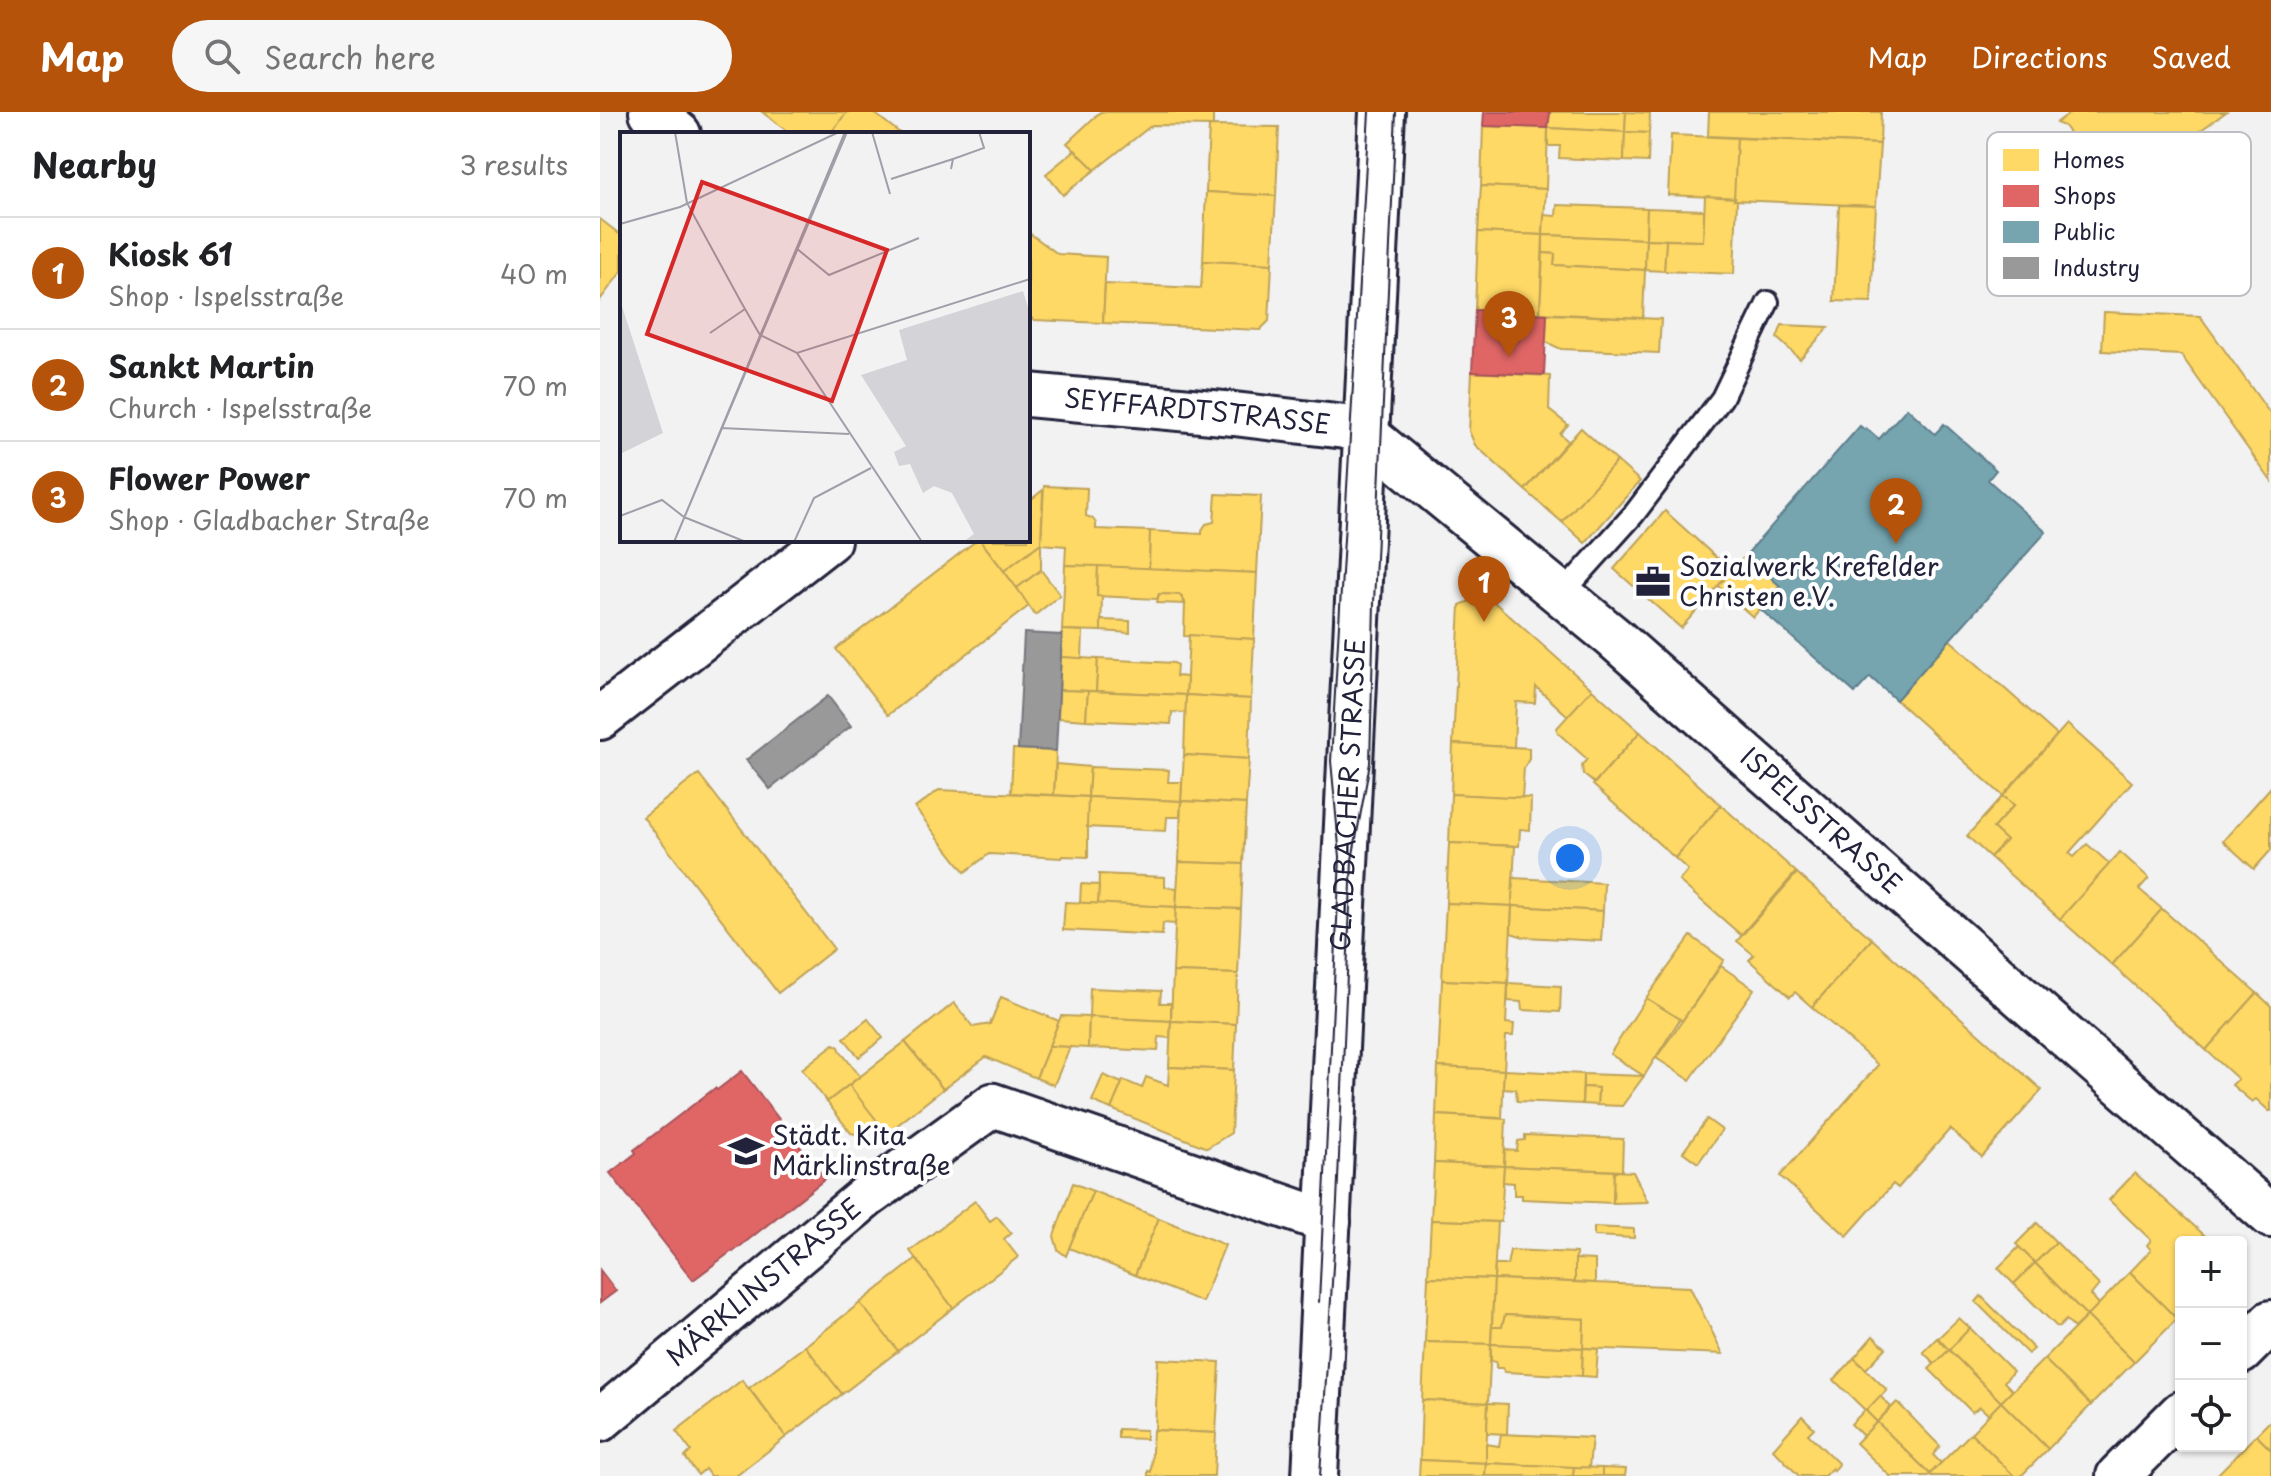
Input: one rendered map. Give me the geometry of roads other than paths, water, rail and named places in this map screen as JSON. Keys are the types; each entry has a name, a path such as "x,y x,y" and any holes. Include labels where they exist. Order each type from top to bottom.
{"main road":[{"name":"GLADBACHER STRASSE","path":"1315,1476 1382,112"}],"street":[{"path":"651,112 676,132"},
{"name":"SEYFFARDTSTRASSE","path":"1030,395 1247,415 1345,427 1366,434"},
{"name":"ISPELSSTRASSE","path":"1366,434 1562,594 2271,1216"},
{"path":"600,718 826,542"},
{"name":"MÄRKLINSTRASSE","path":"600,1420 866,1197 993,1105 1329,1222"},
{"path":"2247,1346 2271,1322"},
{"path":"2118,1476 2175,1419"}],"lane":[{"path":"1562,594 1634,514 1722,398 1768,302"}],"tram line":[{"path":"1319,1302 1340,857 1331,761 1369,112"},
{"path":"1320,1476 1337,1202 1352,860 1370,763 1396,112"}],"place":[{"name":"Flower Power","path":"1509,357"},
{"name":"Sankt Martin","path":"1896,544"},
{"name":"Sozialwerk Krefelder Christen e.V.","path":"1653,582"},
{"name":"Kiosk 61","path":"1484,622"},
{"name":"Städt. Kita Märklinstraße","path":"746,1151"}]}
